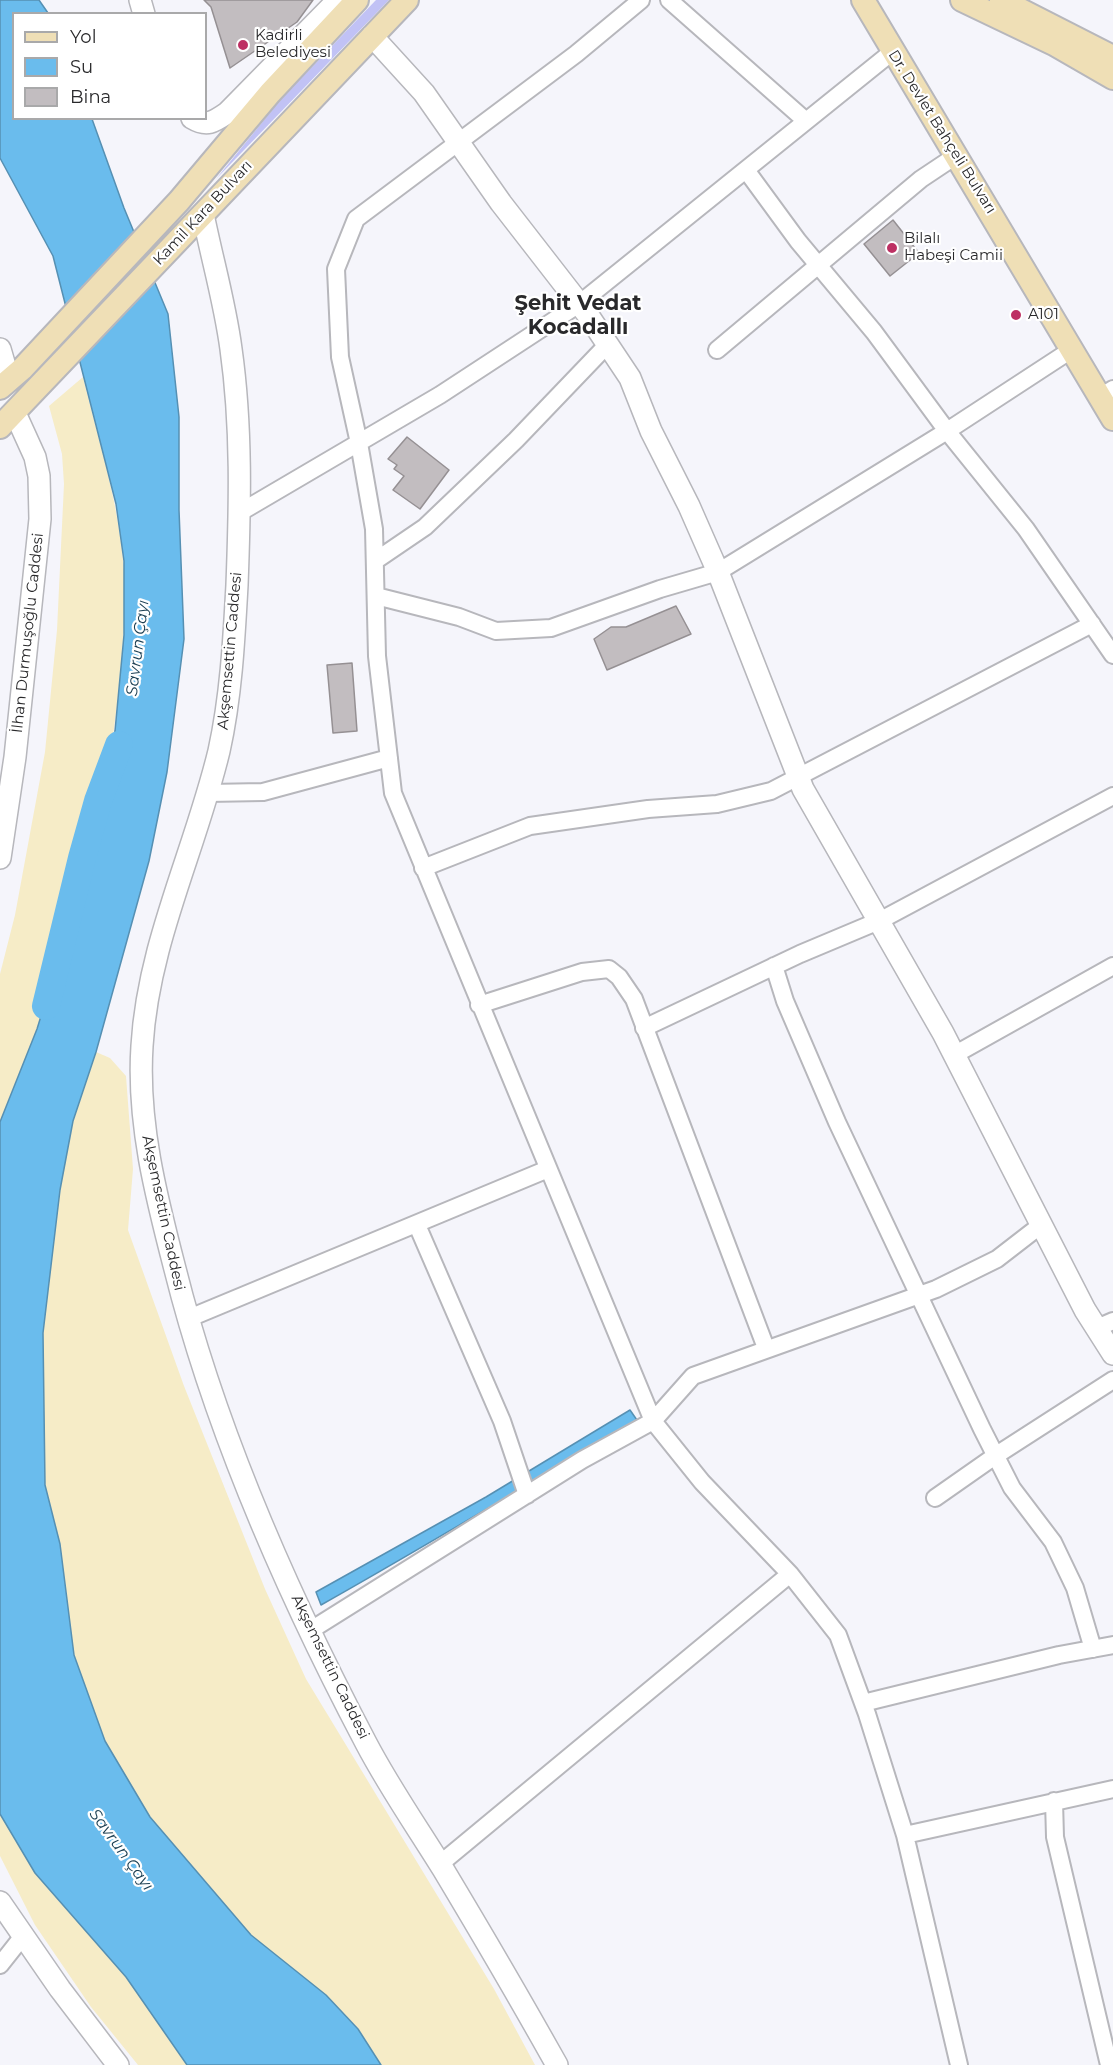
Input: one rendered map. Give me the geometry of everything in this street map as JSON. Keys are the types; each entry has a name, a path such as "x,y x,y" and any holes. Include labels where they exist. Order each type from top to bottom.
{"main road":[{"name":"Kamil Kara Bulvarı","path":"10,379 179,201 270,93 357,0"},
{"name":"Kamil Kara Bulvarı","path":"15,413 407,0"},
{"name":"Dr. Devlet Bahçeli Bulvarı","path":"863,0 1071,350 1107,393 1113,419"},
{"path":"1001,0 1113,57"},
{"path":"966,1 1054,44 1113,78"}],"street":[{"path":"195,120 201,124 213,123 227,113 338,0"},
{"path":"641,0 576,54 356,219 336,269 340,357 359,443 374,529 377,656 393,793 653,1421 702,1482 790,1574 838,1635 863,1703 905,1835 959,2065"},
{"path":"669,0 806,121"},
{"path":"372,36 424,93 501,203 608,344 630,378 651,431 689,506 718,572 798,776 954,1054 1041,1225 1105,1324 1113,1354"},
{"path":"239,513 440,395 579,304 892,52"},
{"path":"717,350 921,179 957,155"},
{"path":"746,170 1026,529 1113,655"},
{"name":"Akşemsettin Caddesi","path":"197,220 220,282 232,351 240,445 239,513 230,684 220,748 208,793 173,895 146,1004 141,1088 146,1144 187,1319 230,1442 269,1539 367,1744 507,1974 557,2065"},
{"path":"375,561 425,526 516,440 608,344"},
{"path":"0,349 10,379"},
{"path":"375,596 459,617 496,631 551,628 660,589 718,572 1071,350"},
{"name":"İlhan Durmuşoğlu Caddesi","path":"0,858 15,757 40,519 39,476 35,456 15,413"},
{"path":"423,868 530,826 648,809 717,804 771,791 1092,624"},
{"path":"208,793 263,792 389,758"},
{"path":"644,1028 774,966 880,920 1113,796"},
{"path":"774,966 785,1001 837,1122 995,1456 1012,1488 1053,1542 1075,1588 1093,1649"},
{"path":"954,1054 1113,966"},
{"path":"479,1005 582,972 609,969 634,999 766,1348"},
{"path":"187,1319 548,1169"},
{"path":"417,1225 502,1421 527,1494"},
{"path":"311,1630 527,1494 653,1421 693,1376 919,1295 997,1259 1041,1225"},
{"path":"935,1498 995,1456 1113,1380"},
{"path":"440,1864 790,1574"},
{"path":"863,1703 1113,1645"},
{"path":"905,1835 1113,1789"},
{"path":"1054,1801 1055,1837 1109,2065"},
{"path":"0,1902 78,2015 118,2065"},
{"path":"0,1965 23,1936"}],"shaded area":[{"path":"376,0 389,0 216,179 281,99"}],"sand":[{"path":"83,377 112,490 123,559 125,606 119,685 99,816 78,902 52,987 0,1122 0,974 15,915 45,752 57,630 64,484 62,454 49,406"},
{"path":"96,1052 110,1058 126,1076 133,1169 128,1230 184,1386 265,1589 306,1679 494,1989 535,2065 381,2065 358,2028 326,1995 251,1935 150,1817 105,1741 74,1655 60,1544 45,1485 43,1333 60,1190 73,1121"},
{"path":"0,1814 35,1873 126,1977 187,2065 138,2065 91,2007 35,1925 0,1856"}],"water":[{"path":"0,0 39,0 47,12 12,12 12,120 92,120 124,208 168,314 179,417 179,510 184,639 167,772 149,861 96,1052 73,1121 60,1190 43,1333 45,1485 60,1544 74,1655 105,1741 150,1817 251,1935 326,1995 358,2029 381,2065 187,2065 126,1977 35,1873 0,1814 0,1122 37,1029 80,890 101,810 115,731 124,635 124,561 116,504 53,256 0,158"},
{"path":"630,1410 639,1423 321,1605 316,1592 486,1497"}],"building":[{"name":"Kadirli Belediyesi","path":"204,0 313,0 297,22 230,68 211,7"},
{"name":"Bilalı Habeşi Camii","path":"893,220 919,253 890,276 864,244"},
{"path":"407,437 449,470 420,509 393,490 404,476 394,469 397,465 388,459"},
{"path":"676,606 691,634 607,670 594,639 611,627 626,627"},
{"path":"352,663 357,731 333,733 327,665"}],"waterway":[{"name":"Savrun Çayı","path":"46,1006 82,858 98,801 119,745"}],"place":[{"name":"Kadirli Belediyesi","path":"243,45"},
{"name":"Bilalı Habeşi Camii","path":"892,248"},
{"name":"A101","path":"1016,315"}],"district":[{"name":"Şehit Vedat Kocadallı","path":"578,316"}]}
